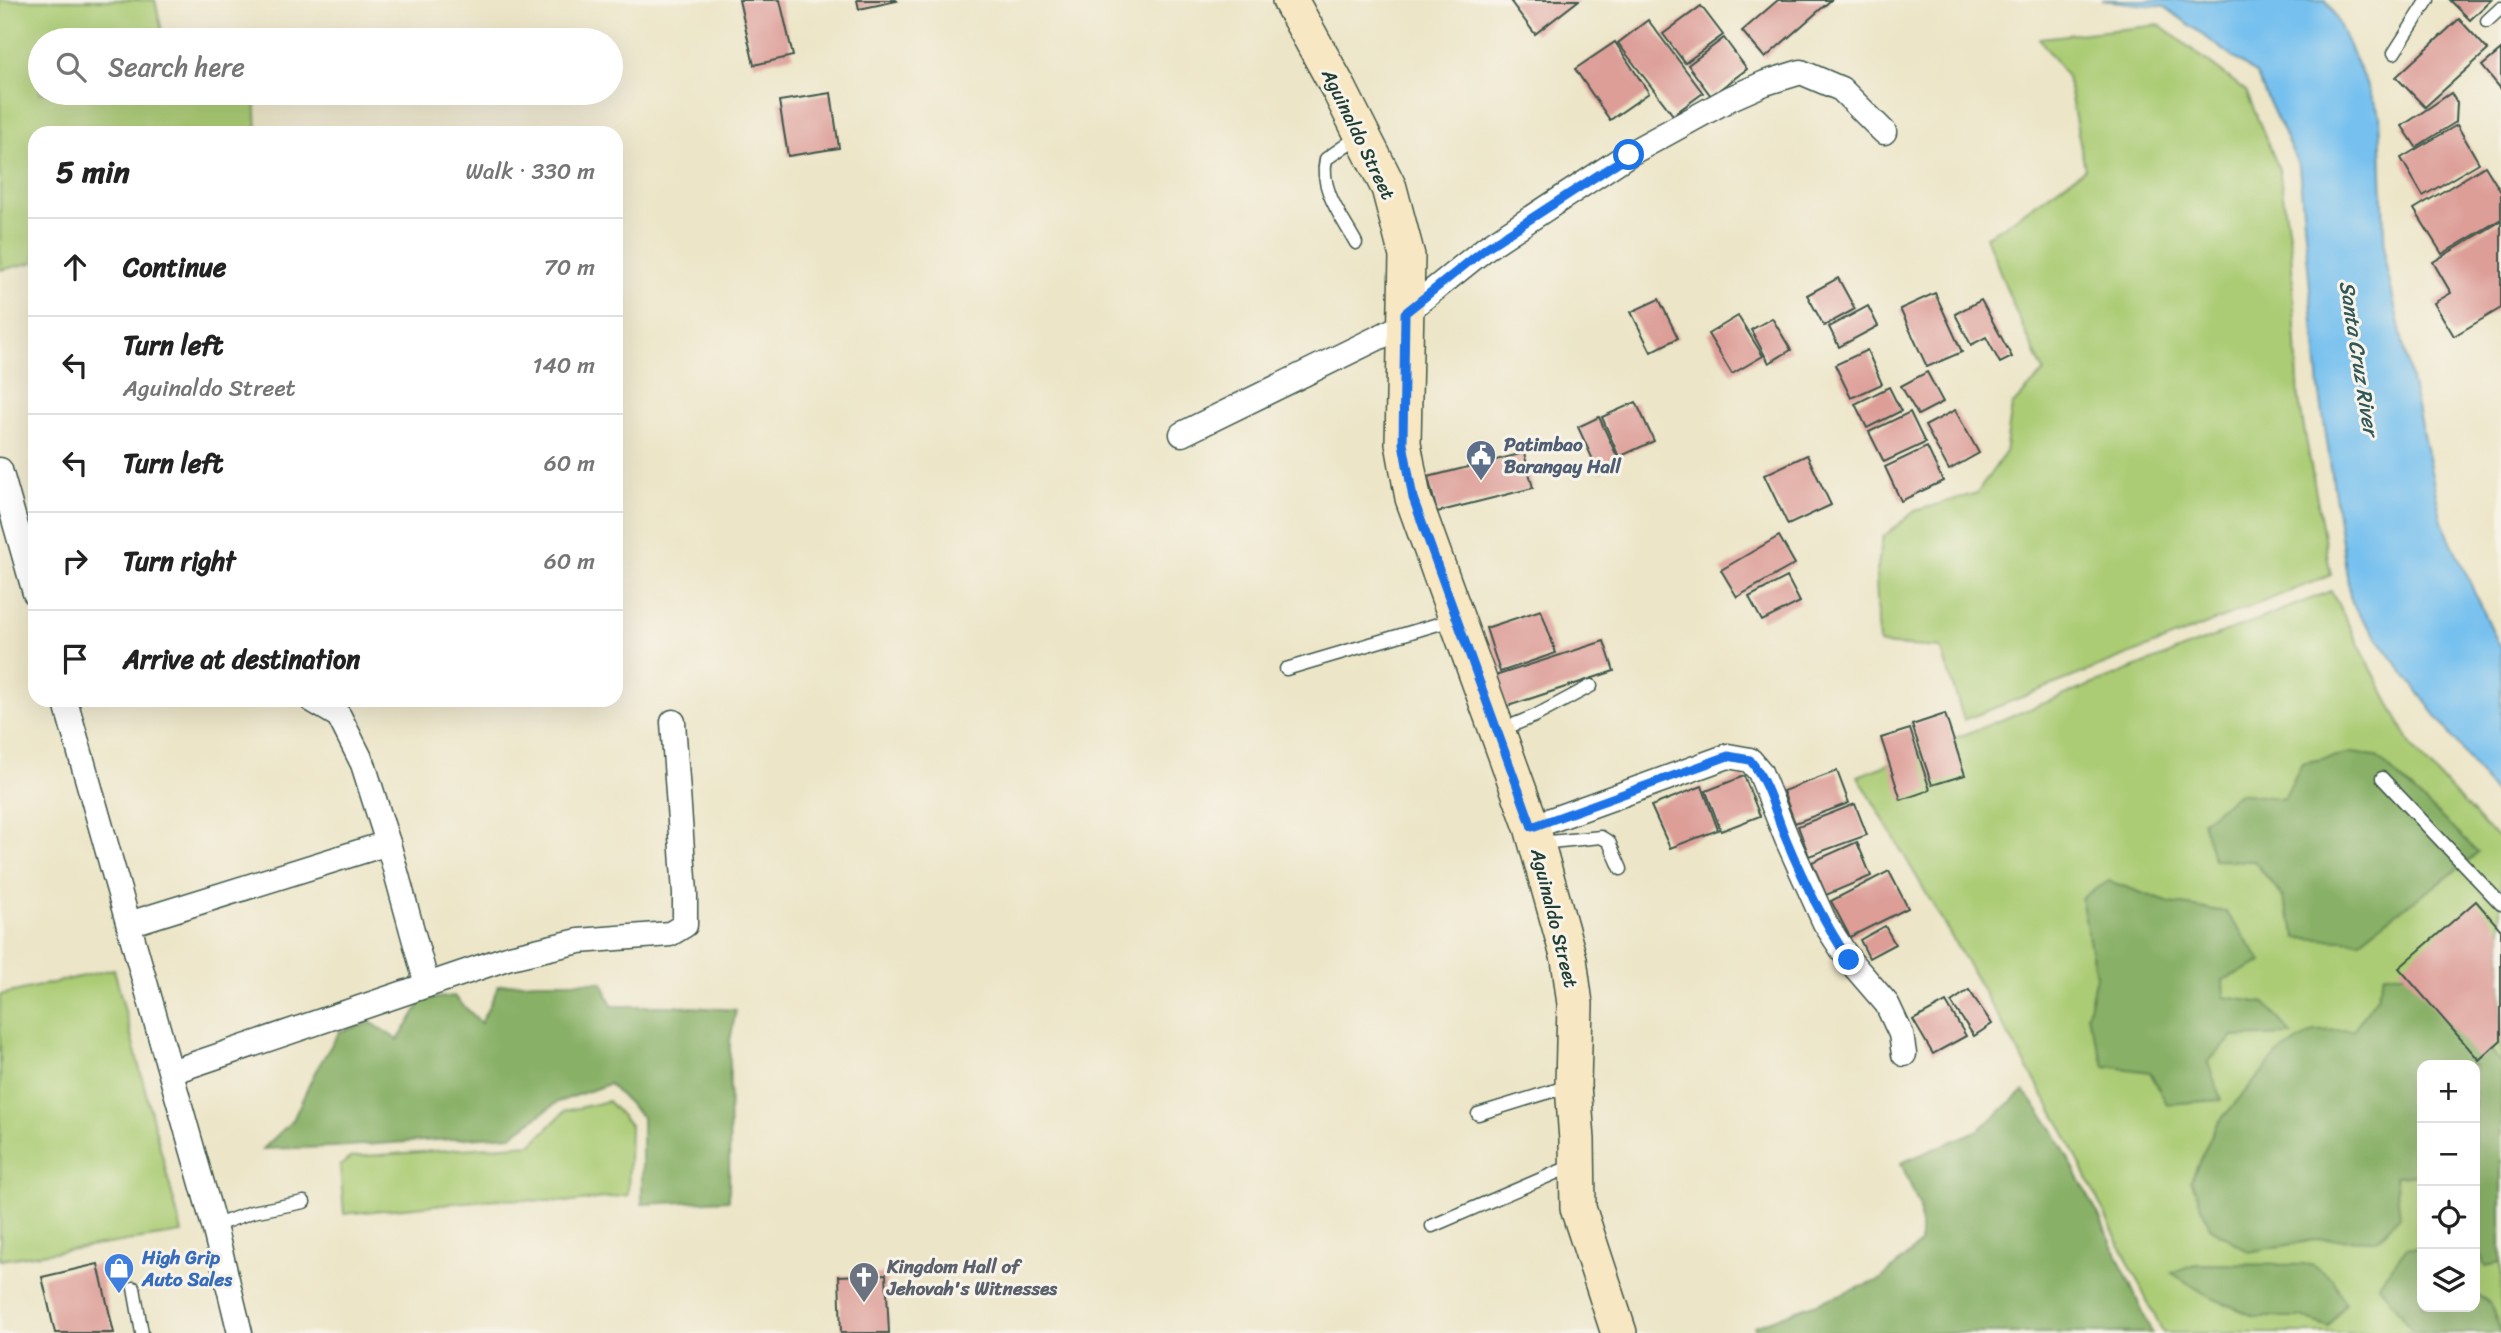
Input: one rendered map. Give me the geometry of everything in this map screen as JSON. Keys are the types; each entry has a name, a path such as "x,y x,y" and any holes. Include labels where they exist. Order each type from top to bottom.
{"street":[{"name":"Aguinaldo Street","path":"1290,0 1389,188 1407,256 1403,443 1413,498 1535,835 1570,970 1575,1004 1573,1085 1578,1208 1619,1333"},
{"path":"1182,434 1405,319 1486,248 1629,155 1731,98 1765,83 1801,72 1841,89 1884,132"},
{"path":"0,470 28,568"},
{"path":"67,707 214,1226 240,1333"},
{"path":"323,707 339,716 363,764 388,843 426,985"},
{"path":"171,1072 510,957 579,941 670,934 685,925 673,722"},
{"path":"1535,835 1728,756 1750,760 1760,772 1825,923 1849,960 1887,1004 1901,1034 1904,1054"},
{"path":"129,924 388,843"}],"lane":[{"path":"2393,53 2428,0"},
{"path":"2487,21 2501,8"},
{"path":"1356,243 1328,192 1323,173 1326,159 1362,134"},
{"path":"1286,669 1455,619"},
{"path":"1497,732 1535,716 1591,686"},
{"path":"2382,778 2501,904"},
{"path":"1535,835 1601,837 1609,842 1620,869"},
{"path":"1478,1114 1573,1085"},
{"path":"1432,1226 1577,1164"},
{"path":"214,1226 253,1212 304,1202"},
{"path":"134,1288 142,1333"}],"green space":[{"path":"0,0 155,0 161,28 28,28 28,105 256,105 257,126 28,126 28,264 0,270"},
{"path":"2160,25 2246,91 2279,169 2291,248 2299,401 2331,575 1964,720 1941,648 1879,644 1876,577 1883,537 1915,511 1977,493 2005,453 2012,406 2044,372 2015,310 1986,236 2085,169 2067,77 2039,38"},
{"path":"2331,591 2412,747 2485,827 2501,839 2501,1333 2163,1333 2062,1127 1858,776"},
{"path":"2351,753 2376,756 2478,852 2360,941 2297,938 2282,896 2254,861 2214,860 2202,821 2239,793 2284,799 2302,763"},
{"path":"2109,881 2170,903 2226,912 2262,962 2223,980 2224,997 2265,1003 2292,1035 2233,1037 2208,1062 2221,1100 2167,1104 2150,1072 2105,1066 2087,1016 2096,976 2081,898"},
{"path":"114,969 182,1233 0,1260 0,995"},
{"path":"2384,974 2420,974 2472,1027 2501,1063 2501,1263 2485,1266 2480,1254 2480,1060 2417,1060 2417,1174 2395,1176 2400,1216 2377,1240 2320,1239 2249,1252 2210,1227 2191,1180 2216,1125 2278,1054 2315,1031 2353,1030 2377,997"},
{"path":"602,982 612,1006 736,1010 730,1041 729,1200 642,1204 642,1117 609,1084 558,1102 512,1135 263,1149 293,1120 315,1072 340,1031 372,1023 398,1040 423,1000 454,996 481,1023 499,985"},
{"path":"2024,1091 2051,1126 2101,1220 2152,1333 1757,1333 1754,1326 1880,1280 1920,1244 1920,1207 1901,1163 1979,1130"},
{"path":"608,1101 630,1125 628,1195 573,1202 496,1199 344,1214 340,1166 351,1157 532,1144 565,1111"},
{"path":"2407,1247 2417,1248 2417,1312 2480,1312 2480,1296 2490,1303 2501,1333 2414,1333 2379,1284"},
{"path":"2199,1264 2312,1265 2333,1279 2345,1303 2329,1327 2302,1317 2256,1317 2212,1298 2172,1273"}],"water":[{"name":"Santa Cruz River","path":"2102,0 2326,0 2333,11 2380,115 2385,261 2442,522 2501,649 2501,802 2351,603 2319,388 2299,166 2256,74 2165,7"}],"building":[{"path":"739,0 780,0 793,56 754,65"},
{"path":"857,0 896,0 897,1 859,9"},
{"path":"1579,0 1535,34 1511,2"},
{"path":"1778,0 1831,0 1765,58 1742,31"},
{"path":"2450,0 2491,0 2470,20"},
{"path":"1701,6 1723,35 1685,63 1663,34"},
{"path":"2459,19 2488,50 2425,107 2396,77"},
{"path":"1648,20 1703,93 1673,115 1618,43"},
{"path":"1724,38 1747,69 1711,96 1688,65"},
{"path":"1615,42 1649,93 1610,120 1575,69"},
{"path":"2501,50 2501,89 2482,66"},
{"path":"831,93 839,148 788,156 779,101"},
{"path":"2451,93 2457,103 2456,122 2416,147 2402,126"},
{"path":"2457,125 2479,163 2423,196 2401,158"},
{"path":"2485,166 2501,192 2501,219 2442,254 2414,209"},
{"path":"2501,221 2501,308 2454,336 2434,303 2451,293 2433,262"},
{"path":"1838,278 1855,309 1824,326 1807,295"},
{"path":"1935,293 1962,352 1927,367 1900,309"},
{"path":"1659,299 1678,338 1651,352 1631,312"},
{"path":"1981,300 2012,357 2000,363 1986,337 1971,345 1955,314"},
{"path":"1868,306 1878,326 1839,347 1829,327"},
{"path":"1738,316 1763,356 1732,374 1708,334"},
{"path":"1772,318 1791,350 1769,363 1751,330"},
{"path":"1867,350 1882,384 1851,398 1835,365"},
{"path":"1927,372 1943,402 1918,415 1901,386"},
{"path":"1889,387 1901,411 1867,428 1855,404"},
{"path":"1636,402 1654,441 1619,457 1602,417"},
{"path":"1955,410 1979,453 1949,470 1925,426"},
{"path":"1910,412 1925,443 1884,462 1869,432"},
{"path":"1599,417 1620,463 1599,473 1578,427"},
{"path":"1927,447 1943,481 1901,501 1885,467"},
{"name":"Patimbao Barangay Hall","path":"1524,453 1533,488 1437,512 1428,477"},
{"path":"1807,455 1831,505 1788,525 1764,475"},
{"path":"1779,536 1795,564 1737,597 1721,570"},
{"path":"1787,577 1800,602 1762,621 1749,597"},
{"path":"1541,610 1556,653 1500,672 1486,628"},
{"path":"1604,641 1614,671 1505,707 1495,676"},
{"path":"1945,714 1965,775 1932,785 1912,725"},
{"path":"1910,729 1930,790 1901,800 1881,738"},
{"path":"1837,771 1849,803 1795,823 1783,791"},
{"path":"1744,776 1760,816 1721,831 1706,791"},
{"path":"1702,786 1718,830 1670,848 1651,806"},
{"path":"1855,804 1867,835 1809,856 1798,826"},
{"path":"1857,842 1871,876 1826,895 1812,862"},
{"path":"1889,871 1908,908 1850,937 1831,901"},
{"path":"2476,901 2501,930 2501,1040 2479,1060 2399,968"},
{"path":"1885,926 1895,944 1869,958 1860,940"},
{"path":"1969,990 1992,1024 1974,1036 1951,1002"},
{"path":"1946,1002 1966,1036 1933,1054 1913,1020"},
{"path":"98,1264 114,1333 55,1333 42,1277"},
{"name":"Kingdom Hall of Jehovah's Witnesses","path":"886,1274 889,1333 841,1333 839,1276"}],"place":[{"name":"Patimbao Barangay Hall","path":"1481,482"},
{"name":"High Grip Auto Sales","path":"119,1295"},
{"name":"Kingdom Hall of Jehovah's Witnesses","path":"864,1304"}],"route":[{"path":"1629,155 1486,248 1405,313 1403,443 1413,498 1532,827 1728,756 1750,760 1760,772 1825,923 1849,960"}]}
